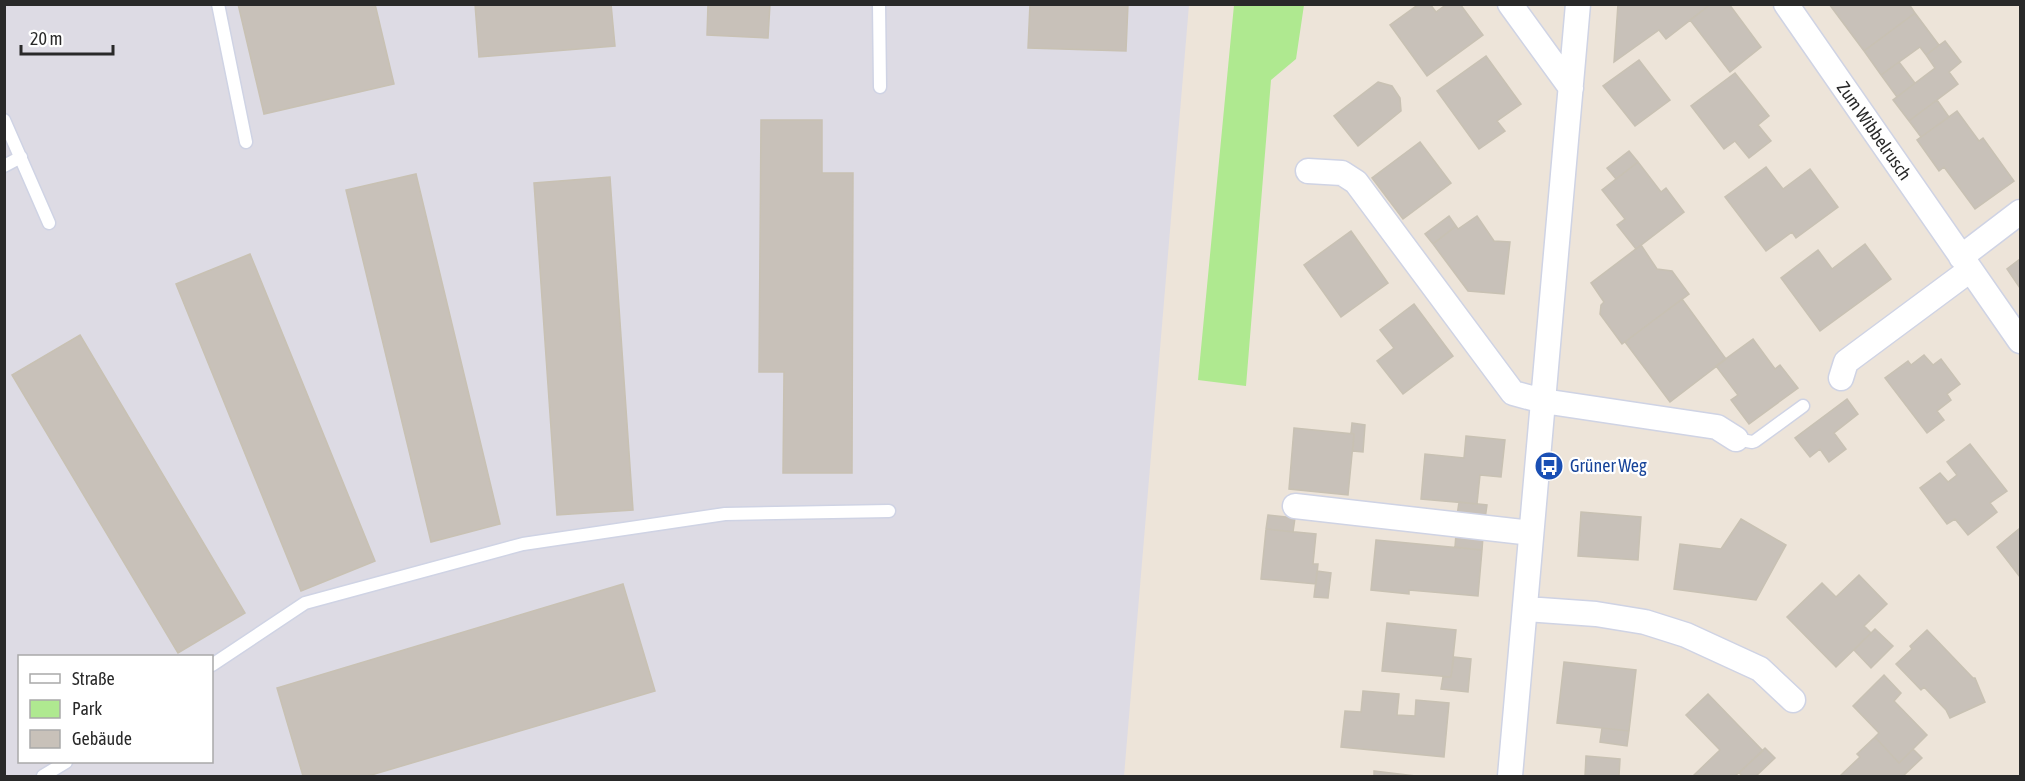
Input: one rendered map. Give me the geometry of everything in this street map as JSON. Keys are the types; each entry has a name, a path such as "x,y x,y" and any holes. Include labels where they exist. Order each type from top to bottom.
{"street":[{"path":"1510,4 1571,88"},
{"path":"1510,777 1578,4"},
{"name":"Zum Wibbelrusch","path":"1786,4 2020,341"},
{"path":"1308,171 1342,173 1356,182 1513,393 1543,400 1717,427 1736,439"},
{"path":"1841,378 1846,362 1965,264 2020,212"},
{"path":"1295,506 1531,532"},
{"path":"1526,609 1596,614 1646,622 1686,635 1760,669 1794,700"}],"lane":[{"path":"218,4 246,142"},
{"path":"879,4 880,87"},
{"path":"4,120 49,223"},
{"path":"4,166 21,157"},
{"path":"1736,439 1755,441 1803,406"},
{"path":"213,664 305,603 523,544 725,514 889,511"},
{"path":"43,777 64,763"}],"shaded area":[{"path":"5,5 1189,5 1124,776 5,776"}],"green space":[{"path":"1234,5 1304,5 1296,59 1271,80 1246,386 1198,380"}],"building":[{"path":"238,4 375,4 394,84 264,114"},
{"path":"475,4 611,4 615,46 479,57"},
{"path":"708,4 770,4 768,38 707,35"},
{"path":"1030,4 1128,4 1126,51 1028,48"},
{"path":"1419,4 1430,4 1436,12 1447,4 1460,4 1483,35 1427,76 1390,25"},
{"path":"1618,4 1711,4 1666,39 1659,30 1614,62"},
{"path":"1711,4 1729,4 1761,47 1730,72 1690,20"},
{"path":"1829,4 1909,4 1915,13 1864,51"},
{"path":"1915,13 1939,45 1926,55 1920,47 1881,75 1864,51"},
{"path":"1945,41 1961,62 1949,72 1958,84 1909,121 1893,100 1935,68 1926,55"},
{"path":"1486,56 1521,104 1497,121 1505,131 1479,149 1437,91"},
{"path":"1639,60 1670,100 1635,126 1603,86"},
{"path":"1899,62 1915,83 1897,97 1881,75"},
{"path":"1735,73 1769,116 1758,125 1771,141 1749,158 1735,141 1724,149 1691,106"},
{"path":"1378,82 1392,86 1400,98 1401,111 1358,146 1334,116"},
{"path":"1937,100 1949,117 1921,137 1909,121"},
{"path":"1957,111 1979,141 1983,138 2014,181 1975,209 1944,167 1939,171 1917,140"},
{"path":"761,120 822,120 822,173 853,173 852,473 783,473 784,372 759,372"},
{"path":"1420,142 1451,183 1403,219 1372,178"},
{"path":"1629,151 1638,162 1616,179 1607,168"},
{"path":"1638,162 1661,192 1666,188 1684,212 1636,249 1617,225 1625,219 1602,190"},
{"path":"1766,167 1783,189 1810,169 1838,207 1796,238 1792,232 1766,251 1725,197"},
{"path":"416,174 500,524 431,542 346,190"},
{"path":"610,177 633,510 557,515 534,183"},
{"path":"1449,216 1456,226 1433,244 1425,234"},
{"path":"1477,216 1494,241 1510,242 1504,294 1468,291 1433,244 1456,226 1458,229"},
{"path":"1351,231 1388,283 1341,317 1304,265"},
{"path":"1865,244 1891,279 1820,331 1781,278 1818,250 1832,269"},
{"path":"1641,245 1657,269 1672,271 1689,294 1622,344 1600,314 1601,305 1604,302 1591,283"},
{"path":"250,254 375,561 301,591 176,284"},
{"path":"2020,259 2020,288 2007,269"},
{"path":"1682,299 1726,359 1670,402 1625,342"},
{"path":"1414,304 1453,356 1403,394 1377,361 1394,348 1380,330"},
{"path":"80,335 245,613 178,653 12,375"},
{"path":"1753,339 1775,369 1780,365 1798,388 1749,424 1731,400 1738,395 1716,366"},
{"path":"1924,355 1933,365 1941,359 1960,384 1947,394 1951,400 1937,411 1944,420 1927,433 1885,378 1908,361 1911,365"},
{"path":"1847,399 1858,414 1834,433 1846,449 1829,462 1820,449 1810,457 1795,438"},
{"path":"1352,423 1365,425 1363,452 1353,451"},
{"path":"1294,428 1354,434 1348,495 1289,489"},
{"path":"1466,436 1505,440 1501,477 1480,475 1477,504 1421,499 1425,454 1464,458"},
{"path":"1970,444 2007,491 1990,503 1997,512 1968,535 1955,519 1947,524 1920,488 1940,473 1948,482 1957,475 1947,462"},
{"path":"1459,502 1487,505 1485,519 1457,516"},
{"path":"1581,512 1641,517 1638,560 1578,556"},
{"path":"1268,515 1295,518 1293,532 1266,529"},
{"path":"1741,519 1786,545 1756,600 1674,589 1680,544 1721,549"},
{"path":"2020,528 2020,577 1997,547"},
{"path":"1266,529 1316,534 1313,564 1318,564 1316,584 1261,579"},
{"path":"1456,534 1483,537 1482,550 1455,547"},
{"path":"1376,540 1482,550 1478,596 1409,590 1409,594 1371,590"},
{"path":"1317,571 1331,573 1328,598 1314,597"},
{"path":"1859,575 1887,604 1864,626 1871,633 1836,667 1787,617 1822,583 1836,597"},
{"path":"623,584 655,691 368,776 303,776 277,688"},
{"path":"1387,623 1456,630 1451,677 1382,671"},
{"path":"1875,629 1893,646 1871,668 1854,650"},
{"path":"1927,630 1975,678 1985,702 1950,718 1946,710 1924,687 1921,690 1896,664"},
{"path":"1454,657 1471,659 1468,692 1441,689 1443,677 1451,677"},
{"path":"1564,662 1636,670 1629,731 1557,723"},
{"path":"1884,675 1901,693 1894,701 1927,735 1899,763 1875,737 1879,733 1853,706"},
{"path":"1363,691 1399,694 1397,715 1415,716 1416,700 1449,703 1444,757 1341,747 1345,711 1361,712"},
{"path":"1708,694 1763,751 1735,776 1694,775 1720,750 1686,715"},
{"path":"1602,728 1629,731 1627,746 1600,742"},
{"path":"1875,737 1899,763 1913,749 1922,758 1903,776 1840,776 1860,757 1857,754"},
{"path":"1765,748 1775,758 1756,776 1743,776 1739,773"},
{"path":"1586,756 1620,759 1619,776 1585,776"},
{"path":"1374,771 1416,776 1374,776"}],"place":[{"name":"Grüner Weg","path":"1549,466"}]}
